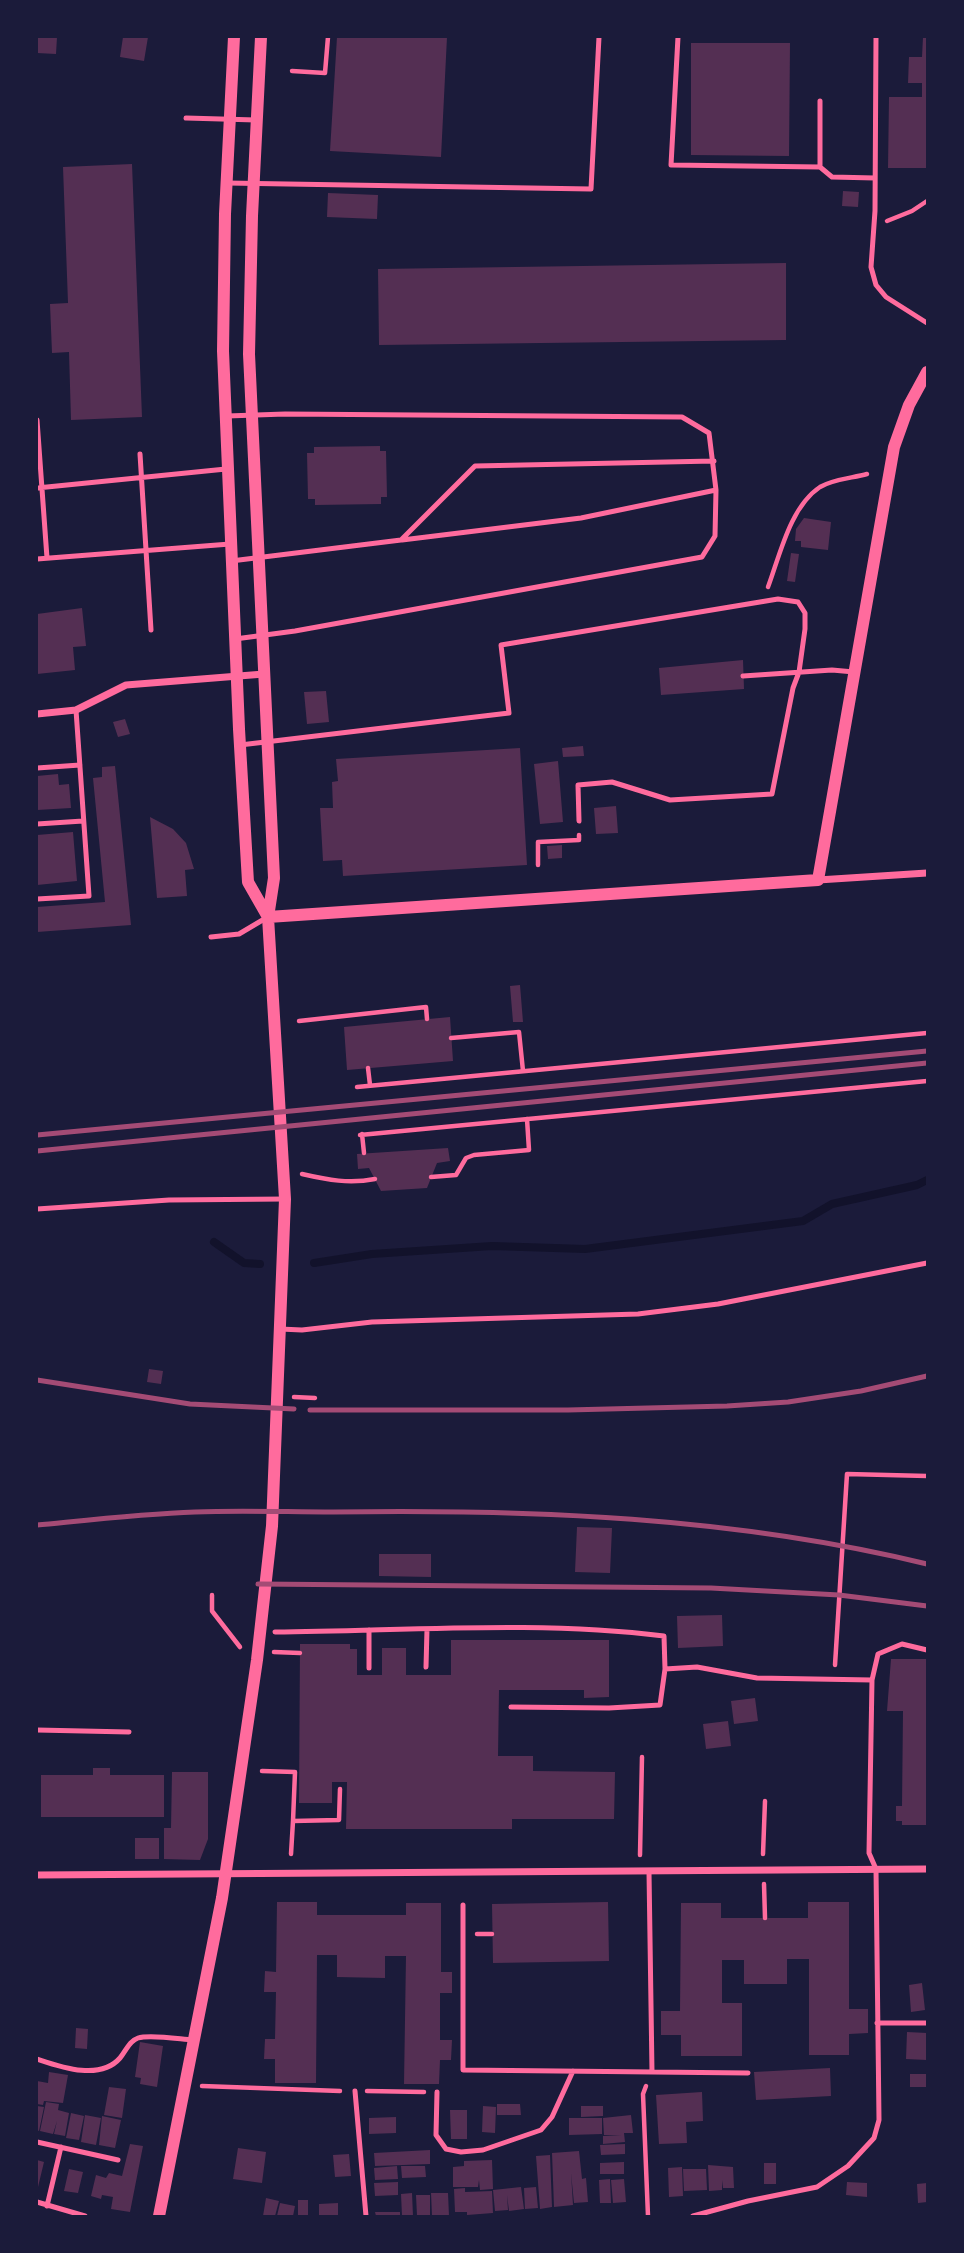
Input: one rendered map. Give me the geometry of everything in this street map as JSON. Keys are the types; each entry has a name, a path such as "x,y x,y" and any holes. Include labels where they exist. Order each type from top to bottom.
{"street":[{"path":"234,37 223,316 226,469 248,882 268,916"},
{"path":"159,2216 225,1873 257,1660 272,1526 285,1199 268,916 274,878 251,415 249,307 261,37"},
{"path":"818,880 894,447 909,405 927,372"},
{"path":"37,714 76,710 126,685 264,674"},
{"path":"268,916 927,873"},
{"path":"37,1875 927,1869"}],"lane":[{"path":"227,183 592,189 599,37"},
{"path":"678,37 671,165 820,167 832,177 875,178"},
{"path":"876,37 871,267 876,285 886,297 927,323"},
{"path":"820,101 820,167"},
{"path":"186,118 256,120"},
{"path":"224,416 681,417 709,433 716,491 715,536 702,557 235,639"},
{"path":"37,420 39,488 47,558"},
{"path":"140,454 151,630"},
{"path":"401,540 475,466 714,461"},
{"path":"39,488 226,469"},
{"path":"231,561 581,518 716,491"},
{"path":"37,559 230,544"},
{"path":"240,745 509,713 501,645 778,598 798,602 805,613 799,672 793,688 772,794 670,800 612,782 578,785 579,821"},
{"path":"743,676 832,670 854,672"},
{"path":"37,899 89,896 76,710"},
{"path":"37,768 80,765"},
{"path":"37,824 83,821"},
{"path":"211,937 239,934 268,916"},
{"path":"37,1209 169,1200 285,1199"},
{"path":"279,1329 302,1330 372,1322 638,1314 730,1302 927,1263"},
{"path":"426,1667 427,1629"},
{"path":"275,1632 611,1629 664,1636 665,1669 660,1705 609,1708 511,1707"},
{"path":"369,1630 369,1668"},
{"path":"693,2216 817,2187 848,2166 874,2138 879,2120 876,1869 869,1853 872,1680 878,1654 902,1644 927,1650"},
{"path":"665,1669 697,1667 757,1678 872,1680"},
{"path":"37,1730 129,1732"},
{"path":"649,1872 652,2072"},
{"path":"463,1905 463,2070 748,2073"},
{"path":"877,2023 927,2023"},
{"path":"37,2059 69,2069 101,2070 118,2061 132,2041 140,2037 193,2040"},
{"path":"437,2092 436,2135 446,2149 461,2152 484,2150 541,2130 552,2116 573,2071"},
{"path":"355,2091 366,2216"},
{"path":"37,2142 118,2160"},
{"path":"47,2206 61,2147"},
{"path":"37,2202 85,2216"}],"path":[{"path":"292,71 325,73 328,37"},
{"path":"874,224 894,219 927,201"},
{"path":"763,601 794,519 811,496 826,484 867,474"},
{"path":"538,864 538,842 579,840 579,821"},
{"path":"299,1021 426,1007 427,1019"},
{"path":"452,1038 519,1032 523,1071"},
{"path":"357,1087 927,1033"},
{"path":"369,1068 370,1085"},
{"path":"363,1153 361,1135 927,1081"},
{"path":"431,1177 456,1175 466,1158 474,1155 529,1150 527,1119"},
{"path":"301,1174 329,1181 354,1183 375,1180"},
{"path":"289,1397 315,1398"},
{"path":"834,1679 847,1474 927,1476"},
{"path":"212,1595 212,1611 244,1653 257,1660"},
{"path":"274,1652 300,1653"},
{"path":"640,1855 642,1757"},
{"path":"262,1771 295,1772 291,1854"},
{"path":"293,1821 339,1820 340,1789"},
{"path":"765,1801 765,1918"},
{"path":"648,2216 643,2094 652,2072"},
{"path":"184,2082 210,2088 437,2092"}],"building":[{"path":"37,37 57,37 56,54 37,53"},
{"path":"123,37 148,37 144,61 120,57"},
{"path":"337,37 447,37 441,157 330,151"},
{"path":"923,37 927,37 927,168 888,168 889,97 922,97 922,83 908,83 909,57 922,57"},
{"path":"691,43 790,43 789,156 691,155"},
{"path":"132,164 142,417 71,420 69,352 52,353 50,304 68,303 63,167"},
{"path":"843,191 859,192 858,207 842,206"},
{"path":"328,193 378,195 377,219 327,217"},
{"path":"786,263 786,340 379,345 378,269"},
{"path":"380,446 380,451 386,451 387,497 381,497 381,504 315,505 315,499 308,499 307,453 314,453 314,447"},
{"path":"804,518 831,522 828,550 801,547 801,541 795,541 796,529"},
{"path":"791,553 799,554 795,582 787,581"},
{"path":"82,608 86,646 73,647 75,670 37,674 37,614"},
{"path":"743,660 744,689 661,695 659,668"},
{"path":"326,691 329,722 307,724 304,692"},
{"path":"125,719 130,734 118,737 113,722"},
{"path":"583,746 584,756 563,757 562,748"},
{"path":"520,748 527,865 343,876 342,860 323,861 320,808 333,808 332,782 338,781 336,759"},
{"path":"558,761 563,822 540,824 534,764"},
{"path":"115,766 131,925 37,932 37,907 105,902 93,778 102,777 102,767"},
{"path":"58,774 59,785 69,784 71,808 37,810 37,776"},
{"path":"616,806 618,833 596,834 594,808"},
{"path":"150,817 173,829 186,843 194,869 185,870 187,896 157,898"},
{"path":"73,832 77,881 37,885 37,835"},
{"path":"562,845 562,858 548,859 547,846"},
{"path":"520,985 523,1022 513,1022 510,986"},
{"path":"450,1017 453,1061 347,1070 344,1027"},
{"path":"448,1148 450,1161 437,1163 427,1188 381,1191 369,1168 358,1169 357,1154"},
{"path":"149,1369 163,1371 161,1384 147,1382"},
{"path":"577,1527 612,1528 610,1573 575,1572"},
{"path":"379,1554 431,1554 431,1577 379,1576"},
{"path":"722,1615 723,1646 678,1648 677,1616"},
{"path":"451,1640 609,1640 609,1697 584,1698 584,1690 499,1690 498,1756 533,1756 533,1771 615,1772 614,1819 512,1819 512,1829 346,1829 347,1782 332,1782 332,1803 299,1803 300,1644 350,1644 350,1649 357,1649 357,1675 382,1675 382,1648 406,1648 406,1675 451,1675"},
{"path":"891,1659 927,1659 927,1825 902,1825 902,1821 896,1821 896,1806 902,1806 903,1711 887,1711"},
{"path":"755,1698 758,1721 734,1724 731,1701"},
{"path":"728,1721 731,1746 706,1749 703,1724"},
{"path":"93,1768 110,1768 110,1775 164,1775 164,1817 41,1817 41,1775 93,1775"},
{"path":"172,1772 208,1772 208,1839 200,1860 164,1859 164,1828 171,1828"},
{"path":"135,1838 159,1838 159,1859 135,1859"},
{"path":"277,1902 317,1902 317,1915 406,1915 406,1903 441,1903 441,1972 452,1972 452,1993 440,1993 440,2040 452,2040 451,2060 440,2060 439,2084 404,2084 406,1956 385,1956 385,1978 337,1977 337,1955 317,1955 316,2083 275,2083 275,2059 264,2059 265,2039 275,2039 276,1992 264,1992 265,1971 276,1972"},
{"path":"608,1902 609,1961 493,1963 492,1904"},
{"path":"808,1902 849,1902 849,2009 868,2009 868,2033 849,2034 849,2055 809,2055 809,1959 787,1959 787,1984 744,1984 744,1960 722,1960 722,2003 742,2003 742,2056 681,2056 681,2035 661,2035 661,2011 680,2011 681,1903 721,1903 721,1918 808,1918"},
{"path":"922,1983 925,2010 911,2012 909,1985"},
{"path":"76,2028 88,2029 87,2049 75,2048"},
{"path":"907,2032 927,2033 927,2060 906,2059"},
{"path":"140,2042 163,2046 157,2087 140,2084 141,2078 135,2077"},
{"path":"830,2068 831,2096 756,2100 754,2072"},
{"path":"49,2072 68,2075 63,2103 44,2101 43,2105 37,2104 37,2081 48,2083"},
{"path":"910,2074 927,2074 927,2087 910,2087"},
{"path":"109,2087 126,2089 122,2118 104,2115"},
{"path":"702,2092 703,2121 686,2122 687,2143 659,2144 656,2095"},
{"path":"46,2102 59,2104 58,2110 69,2113 65,2136 54,2134 57,2121 53,2134 40,2131"},
{"path":"497,2104 520,2104 521,2115 497,2115"},
{"path":"37,2106 44,2107 39,2131 37,2130"},
{"path":"483,2106 496,2107 495,2133 482,2132"},
{"path":"581,2106 603,2106 603,2116 581,2117"},
{"path":"450,2110 467,2110 467,2139 451,2139"},
{"path":"71,2113 84,2116 79,2140 66,2138"},
{"path":"85,2115 101,2118 96,2145 81,2142"},
{"path":"631,2115 633,2133 624,2133 625,2142 603,2144 603,2136 621,2135 604,2135 603,2118"},
{"path":"102,2116 121,2120 115,2148 99,2145"},
{"path":"396,2117 396,2133 369,2134 369,2118"},
{"path":"569,2118 602,2118 602,2134 569,2135"},
{"path":"130,2144 143,2146 130,2212 111,2209 113,2197 102,2195 101,2199 91,2196 96,2175 106,2178 109,2173 122,2176"},
{"path":"625,2144 625,2154 601,2155 600,2145"},
{"path":"238,2148 266,2152 262,2183 233,2179"},
{"path":"430,2150 430,2164 375,2166 374,2153"},
{"path":"579,2151 582,2179 586,2178 588,2202 574,2203 571,2173 573,2205 554,2207 552,2153"},
{"path":"349,2154 351,2176 335,2177 333,2155"},
{"path":"550,2155 552,2207 540,2209 536,2156"},
{"path":"37,2160 44,2162 38,2187 37,2187"},
{"path":"492,2160 493,2189 480,2190 479,2180 478,2187 453,2187 453,2167 464,2166 464,2161"},
{"path":"624,2162 624,2174 600,2174 600,2163"},
{"path":"764,2163 776,2163 776,2184 764,2184"},
{"path":"708,2165 733,2167 734,2188 723,2188 722,2180 722,2190 709,2191"},
{"path":"397,2166 398,2179 375,2180 374,2168"},
{"path":"401,2166 425,2166 426,2177 402,2178"},
{"path":"682,2167 683,2196 669,2197 668,2168"},
{"path":"69,2169 83,2172 78,2193 64,2191"},
{"path":"683,2169 706,2169 707,2190 684,2191"},
{"path":"610,2179 611,2203 600,2203 599,2180"},
{"path":"624,2179 626,2202 613,2203 611,2180"},
{"path":"398,2182 398,2195 375,2196 374,2183"},
{"path":"847,2182 867,2183 867,2197 846,2195"},
{"path":"927,2183 927,2202 918,2203 917,2184"},
{"path":"521,2187 524,2209 509,2211 507,2195 508,2210 495,2211 493,2190"},
{"path":"536,2187 538,2208 525,2209 524,2188"},
{"path":"465,2188 465,2192 492,2191 493,2213 467,2215 467,2212 455,2212 454,2189"},
{"path":"412,2193 413,2216 402,2216 401,2194"},
{"path":"431,2193 448,2193 449,2216 432,2216"},
{"path":"416,2195 430,2195 430,2216 417,2216"},
{"path":"266,2198 279,2201 275,2216 263,2216"},
{"path":"298,2200 308,2200 308,2216 298,2216"},
{"path":"280,2203 295,2206 293,2216 277,2216"},
{"path":"338,2203 338,2216 319,2216 319,2204"},
{"path":"375,2212 400,2212 400,2216 376,2216"}],"waterway":[{"path":"314,1263 372,1254 492,1246 585,1249 803,1221 832,1204 917,1185 927,1180"},
{"path":"214,1242 244,1263 260,1264"}],"railway":[{"path":"37,1135 927,1051"},
{"path":"37,1151 927,1063"},
{"path":"310,1410 568,1410 727,1406 788,1402 861,1391 927,1376"},
{"path":"37,1380 190,1404 294,1409"},
{"path":"37,1525 212,1511 407,1511 557,1515 706,1526 854,1548 927,1564"},
{"path":"258,1584 711,1588 839,1595 927,1606"}]}
